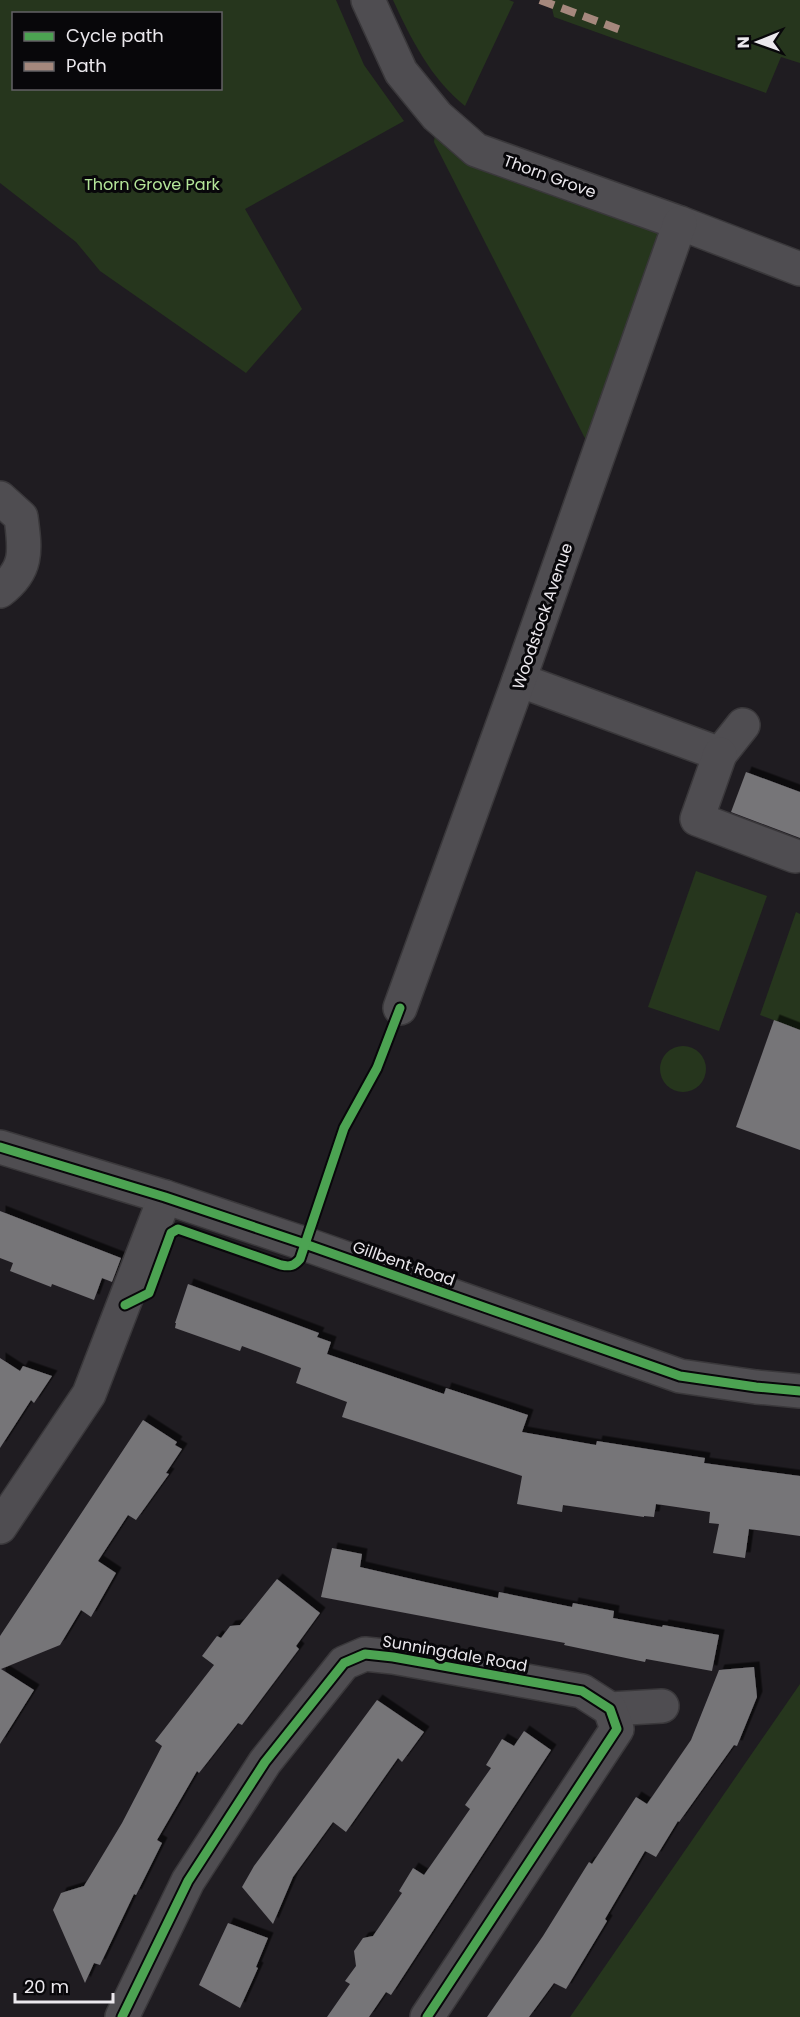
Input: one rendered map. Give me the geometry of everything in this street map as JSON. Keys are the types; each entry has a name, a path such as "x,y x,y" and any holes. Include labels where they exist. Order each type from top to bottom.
{"street":[{"name":"Thorn Grove","path":"368,0 401,72 437,116 476,150 680,223 800,269"},
{"name":"Woodstock Avenue","path":"400,1008 519,680 680,223"},
{"path":"0,498 21,517 25,553 12,582 0,591"},
{"path":"519,680 720,754"},
{"path":"742,725 720,754 697,819 795,856"},
{"name":"Gillbent Road","path":"0,1147 165,1197 305,1244 680,1376 756,1388 800,1390"},
{"path":"0,1527 89,1394 165,1197"},
{"name":"Sunningdale Road","path":"122,2017 188,1881 264,1762 345,1663 365,1654 393,1657 582,1690 610,1709"},
{"path":"427,2017 617,1729 610,1709 662,1706"}],"green space":[{"name":"Thorn Grove Park","path":"0,0 336,0 364,65 404,121 245,209 302,309 246,373 100,271 76,242 0,183"},
{"path":"393,0 509,0 514,2 465,106 442,84 423,58"},
{"path":"550,0 800,0 800,63 781,57 766,93 554,17"},
{"path":"437,116 680,223 596,460 434,142"},
{"path":"696,871 767,896 719,1031 648,1007"},
{"path":"796,912 800,914 800,1030 760,1015"},
{"path":"688,1046 700,1052 705,1060 705,1078 700,1086 692,1091 678,1092 670,1089 663,1082 660,1064 663,1056 670,1049"},
{"path":"800,1684 800,2017 570,2017"}],"building":[{"path":"746,772 800,792 800,838 731,812"},
{"path":"774,1020 800,1030 800,1150 736,1127"},
{"path":"0,1211 121,1258 112,1282 102,1278 94,1300 10,1271 13,1263 0,1258"},
{"path":"188,1284 319,1333 317,1337 331,1342 327,1354 444,1394 446,1388 528,1415 522,1432 596,1445 597,1441 705,1458 704,1463 800,1476 800,1536 749,1529 745,1558 713,1553 719,1524 709,1523 710,1512 656,1504 654,1517 644,1517 563,1505 562,1512 517,1504 522,1476 342,1417 347,1402 296,1383 301,1368 242,1346 240,1351 175,1328"},
{"path":"0,1358 20,1371 23,1366 52,1376 34,1403 31,1400 0,1448"},
{"path":"143,1420 177,1442 175,1445 182,1449 166,1473 169,1474 136,1520 128,1515 98,1561 116,1573 91,1617 81,1610 60,1645 1,1669 34,1690 0,1744 0,1636"},
{"path":"332,1548 362,1554 360,1567 425,1582 498,1598 499,1592 572,1607 573,1603 614,1611 613,1618 719,1635 712,1671 646,1659 645,1662 564,1645 565,1643 321,1597"},
{"path":"277,1579 320,1613 296,1646 299,1649 242,1725 238,1723 199,1773 197,1771 157,1840 162,1843 136,1895 134,1894 100,1965 94,1963 85,1983 53,1910 61,1893 84,1886 122,1823 162,1746 155,1741 214,1665 202,1656 217,1636 221,1638 230,1626 240,1625"},
{"path":"754,1667 757,1697 737,1746 734,1745 678,1821 656,1857 645,1851 566,1989 554,1983 529,2017 487,2017 543,1936 589,1862 592,1864 636,1797 647,1804 691,1740 719,1670"},
{"path":"377,1700 424,1732 402,1762 398,1758 346,1832 333,1822 293,1877 273,1924 242,1887 254,1866"},
{"path":"524,1731 551,1750 391,1995 386,1992 369,2017 327,2017 350,1984 345,1981 356,1966 354,1951 363,1938 373,1936 402,1893 399,1891 413,1868 424,1875 470,1809 465,1805 491,1768 486,1765 502,1739 514,1746"},
{"path":"228,1923 268,1938 256,1967 258,1968 240,2008 199,1985"}],"marked path":[{"path":"540,0 626,32"}],"cycle path":[{"path":"125,1305 149,1293 171,1233 178,1229 281,1265 292,1265 300,1259 344,1128 377,1068 400,1008"},
{"path":"0,1147 165,1197 305,1244 680,1376 800,1391"},
{"path":"122,2017 188,1881 265,1762 344,1663 365,1654 582,1691 610,1709 617,1729 427,2017"}]}
